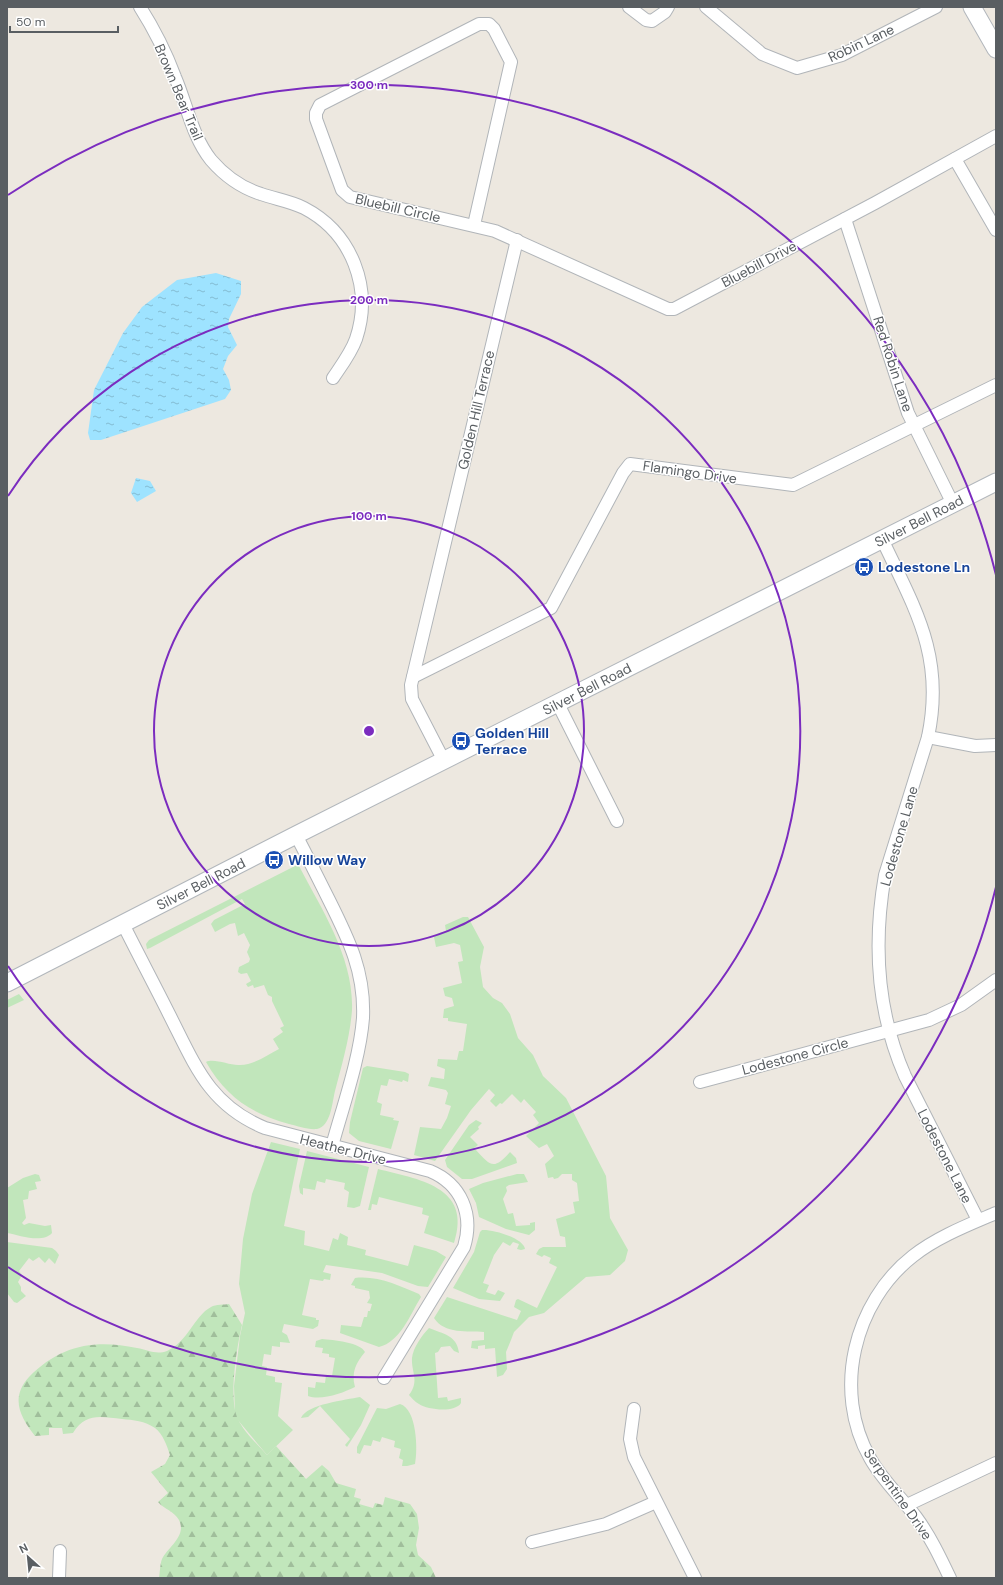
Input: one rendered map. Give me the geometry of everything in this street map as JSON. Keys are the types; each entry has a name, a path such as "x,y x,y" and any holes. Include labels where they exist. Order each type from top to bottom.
{"street":[{"name":"Brown Bear Trail","path":"140,7 160,44 175,77 196,136 212,160 234,180 247,188 291,202 314,213 337,233 356,264 362,289 362,316 356,341 333,378"},
{"path":"629,7 646,20 652,21 668,7"},
{"name":"Robin Lane","path":"706,7 762,54 798,68 842,55 936,7"},
{"path":"972,7 996,48"},
{"name":"Bluebill Circle","path":"474,225 510,66 509,56 494,29 489,24 479,24 472,27 331,98 320,105 316,113 316,119 346,195 474,225 495,231 517,240"},
{"name":"Bluebill Drive","path":"517,240 657,306 672,309 845,219 996,136"},
{"path":"955,159 996,230"},
{"name":"Red Robin Lane","path":"845,219 902,396 914,426 953,504"},
{"name":"Golden Hill Terrace","path":"444,762 412,699 411,692 413,677 517,240"},
{"name":"Flamingo Drive","path":"413,677 551,608 623,473 630,464 793,485 996,385"},
{"name":"Silver Bell Road","path":"7,983 296,835 444,762 996,482"},
{"name":"Lodestone Lane","path":"882,539 913,602 924,633 930,659 933,683 932,720 928,737 885,875 882,890 878,935 878,962 882,995 890,1031 905,1076 978,1220"},
{"path":"558,704 617,821"},
{"path":"928,737 975,746 996,745"},
{"path":"296,835 348,937 356,959 361,980 363,1019 358,1046 332,1146"},
{"name":"Heather Drive","path":"123,924 199,1074 228,1106 251,1122 280,1133 430,1171 439,1175 457,1190 464,1201 468,1228 464,1247 384,1378"},
{"name":"Lodestone Circle","path":"700,1082 890,1031 950,1012 996,980"},
{"name":"Serpentine Drive","path":"950,1578 926,1533 907,1505 878,1471 861,1438 852,1402 850,1371 852,1354 858,1336 875,1298 892,1274 924,1248 978,1220 996,1213"},
{"path":"634,1409 630,1439 632,1449 656,1502 695,1578"},
{"path":"907,1505 996,1463"},
{"path":"532,1542 606,1524 656,1502"},
{"path":"59,1578 60,1551"}],"green space":[{"path":"295,866 299,866 335,935 348,972 351,991 352,1010 349,1030 332,1108 328,1119 322,1127 317,1129 276,1120 252,1109 231,1094 222,1085 206,1062 218,1061 245,1065 255,1062 279,1049 273,1039 283,1032 280,1028 284,1026 272,1001 272,997 268,995 264,985 254,988 253,985 248,987 246,984 251,981 247,973 241,974 238,972 239,967 249,962 250,959 247,952 250,945 244,933 238,936 235,923 215,932 211,924 214,920 245,904 242,899 150,948 147,949 146,944 149,940"},
{"path":"463,917 468,917 484,947 480,967 483,987 493,998 502,1003 510,1014 518,1038 533,1055 543,1076 566,1098 606,1176 610,1218 628,1250 625,1261 610,1275 586,1277 544,1313 529,1317 514,1332 506,1352 507,1369 503,1375 497,1377 495,1348 485,1349 485,1345 478,1346 478,1349 471,1348 472,1341 484,1340 484,1332 457,1331 444,1327 434,1318 447,1297 517,1320 521,1311 514,1307 516,1300 518,1299 537,1308 557,1267 549,1263 551,1258 544,1255 542,1257 536,1254 539,1249 543,1247 566,1247 565,1237 560,1236 556,1219 575,1213 573,1202 579,1201 577,1183 572,1180 572,1174 562,1174 558,1178 554,1179 553,1177 548,1178 545,1164 554,1156 547,1144 539,1148 526,1136 539,1123 533,1115 536,1112 524,1099 521,1103 512,1094 502,1104 500,1103 496,1107 490,1101 495,1095 489,1089 471,1110 435,1161 414,1155 420,1127 441,1129 451,1106 445,1104 448,1093 446,1090 428,1086 431,1077 444,1079 445,1069 437,1066 438,1059 457,1060 459,1051 463,1051 467,1024 448,1021 448,1018 443,1018 444,1009 454,1006 452,998 445,996 443,988 462,983 458,962 463,961 460,945 454,943 436,947 434,937 436,934 446,931 445,925"},
{"path":"19,994 24,1000 7,1008 7,1000"},
{"path":"367,1066 405,1072 409,1074 408,1082 389,1079 387,1086 381,1085 377,1102 382,1104 380,1115 394,1118 393,1120 399,1121 391,1149 359,1141 349,1133 350,1122 363,1068"},
{"path":"476,1120 482,1123 478,1127 479,1129 470,1137 478,1145 474,1148 484,1159 492,1164 496,1164 510,1152 516,1158 517,1163 472,1179 462,1179 447,1167 445,1160 469,1125"},
{"path":"271,1142 300,1149 284,1226 305,1231 304,1245 329,1251 333,1238 338,1240 340,1233 348,1237 347,1245 366,1250 365,1255 408,1266 414,1245 436,1251 446,1257 428,1287 418,1286 382,1273 326,1265 323,1272 331,1274 330,1280 324,1279 323,1281 310,1279 302,1315 319,1320 318,1326 313,1329 284,1324 282,1332 287,1335 290,1343 280,1342 280,1347 272,1346 271,1355 264,1354 262,1366 267,1367 266,1375 275,1377 275,1382 282,1383 278,1416 293,1430 267,1455 237,1419 235,1412 234,1386 240,1336 245,1313 239,1284 243,1239 252,1194"},
{"path":"307,1151 369,1167 360,1206 354,1208 347,1207 349,1192 344,1189 345,1183 326,1179 325,1183 317,1181 315,1190 303,1188 303,1195 300,1193 299,1186"},
{"path":"378,1169 424,1182 438,1188 449,1197 456,1209 458,1224 454,1243 424,1233 429,1216 422,1214 423,1208 379,1197 377,1205 372,1204 371,1210 368,1210"},
{"path":"35,1174 39,1175 41,1181 35,1182 37,1189 29,1191 28,1199 23,1200 26,1218 22,1223 24,1225 29,1223 45,1226 51,1225 52,1233 42,1238 37,1238 7,1233 7,1188 23,1178"},
{"path":"517,1174 524,1174 528,1182 509,1185 506,1187 507,1191 503,1199 508,1214 513,1213 516,1226 530,1225 530,1223 535,1222 535,1230 529,1235 506,1229 479,1217 476,1203 469,1189 483,1183"},
{"path":"482,1230 500,1233 514,1238 523,1245 525,1249 517,1249 519,1244 513,1242 510,1246 503,1242 494,1255 483,1283 489,1285 486,1292 495,1295 498,1290 505,1293 500,1301 479,1299 453,1288 474,1252"},
{"path":"7,1242 52,1248 59,1255 55,1264 49,1258 45,1263 39,1257 33,1261 29,1258 19,1271 22,1275 18,1282 21,1287 21,1291 26,1296 17,1303 14,1302 7,1293"},
{"path":"355,1278 372,1278 388,1282 419,1294 421,1297 399,1334 393,1340 379,1347 340,1333 341,1325 361,1327 364,1317 367,1317 368,1311 370,1311 372,1304 367,1303 370,1298 369,1291 355,1288 355,1286 351,1285"},
{"path":"229,1304 242,1325 234,1373 234,1399 238,1419 244,1429 267,1455 276,1446 306,1479 322,1465 329,1471 336,1483 356,1489 354,1497 361,1499 359,1504 373,1508 375,1503 383,1505 385,1497 410,1504 417,1514 419,1528 416,1545 418,1555 431,1567 436,1578 159,1578 162,1559 176,1541 181,1531 181,1526 177,1517 158,1502 168,1493 151,1472 165,1464 170,1455 160,1433 155,1428 139,1421 94,1417 83,1422 73,1433 63,1434 62,1428 49,1428 49,1435 35,1436 25,1422 19,1407 20,1392 23,1385 41,1366 53,1358 66,1351 79,1347 107,1344 122,1345 156,1352 167,1351 180,1342 205,1311 213,1306"},
{"path":"429,1328 448,1336 458,1347 459,1353 454,1351 450,1346 441,1347 438,1352 435,1353 438,1398 447,1397 448,1401 461,1398 461,1403 453,1408 441,1410 429,1408 418,1403 409,1395 415,1381 412,1363 414,1350 418,1342"},
{"path":"322,1339 352,1344 358,1346 365,1352 355,1368 355,1387 332,1396 319,1398 308,1396 308,1387 315,1388 316,1382 325,1383 326,1375 332,1376 335,1358 329,1357 329,1354 322,1353 323,1348 315,1347 316,1341"},
{"path":"360,1397 370,1405 361,1425 347,1447 345,1445 350,1439 320,1406 308,1417 301,1418 311,1409 319,1406"},
{"path":"400,1404 406,1407 413,1421 416,1440 415,1464 402,1466 403,1460 399,1458 401,1449 394,1447 395,1441 382,1437 380,1442 373,1440 371,1446 364,1445 360,1454 357,1453 357,1447 377,1408 386,1409"}],"water":[{"path":"216,273 241,281 241,294 229,319 228,327 237,345 228,356 223,369 229,380 231,390 225,399 101,440 90,440 88,433 94,390 123,333 142,307 177,280"},
{"path":"136,478 150,481 156,491 137,502 131,493"}],"place":[{"name":"Lodestone Ln","path":"864,567"},
{"name":"Golden Hill Terrace","path":"461,741"},
{"name":"Willow Way","path":"274,860"}]}
